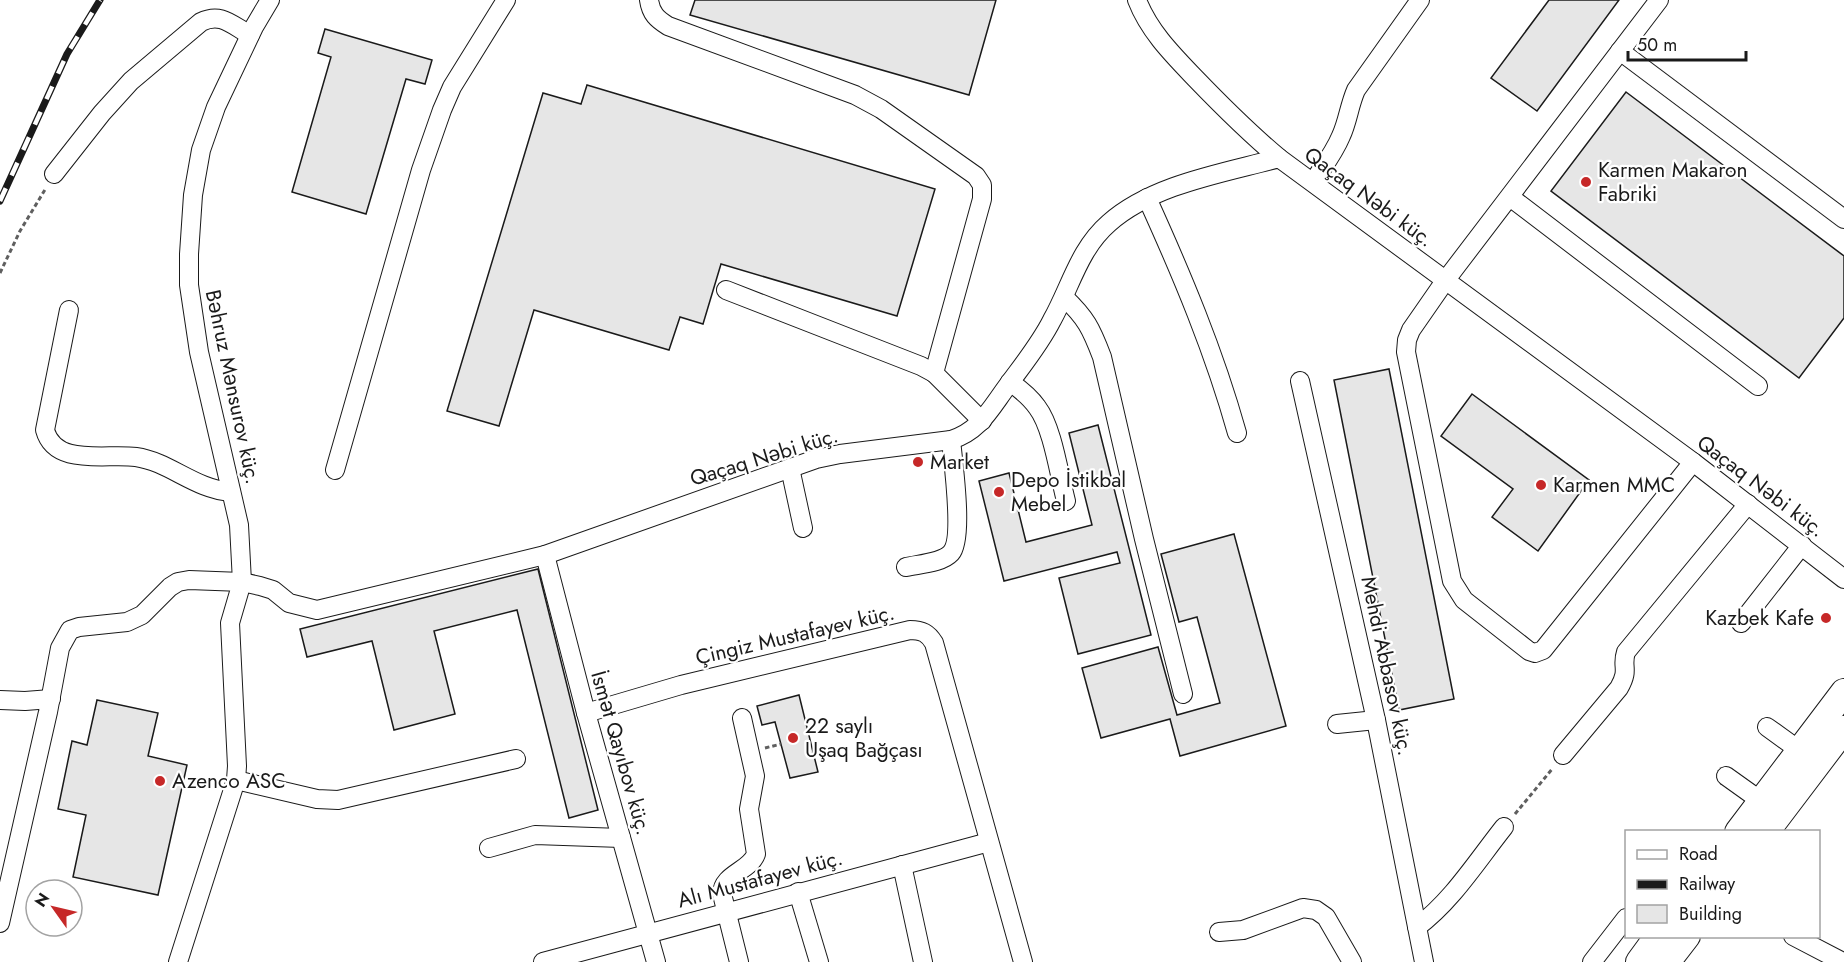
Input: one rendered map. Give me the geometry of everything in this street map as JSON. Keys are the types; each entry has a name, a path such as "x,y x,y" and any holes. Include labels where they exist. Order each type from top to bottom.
{"highway":[{"path":"1739,830 1844,692"},
{"path":"1767,830 1844,729"},
{"path":"1639,962 1657,938"},
{"path":"1667,962 1685,938"}],"street":[{"name":"Bəhruz Mənsurov küç.","path":"178,962 236,780 230,623 242,582 239,525 200,352 189,285 194,195 201,150 216,106 270,0"},
{"path":"335,470 418,181 442,110 452,87 506,0"},
{"path":"649,0 651,10 657,19 668,26 855,95 881,109 976,176 982,185 982,199 934,373"},
{"path":"1137,0 1142,12 1163,44 1229,114 1279,158"},
{"path":"1313,182 1342,134 1349,105 1356,90 1420,0"},
{"path":"1659,0 1445,281 1411,330 1406,352 1452,581 1464,600 1529,651 1535,653 1543,650 1693,462"},
{"path":"54,174 102,113 131,81 201,22 210,17 220,18 250,36"},
{"path":"1620,51 1844,219"},
{"name":"Qaçaq Nəbi küç.","path":"51,699 60,648 70,630 127,622 142,615 178,582 189,580 242,582 273,590 289,603 317,610 545,555 790,468 840,454 951,440 964,436 982,421 1040,342 1064,297 1083,254 1094,238 1109,223 1147,198 1184,184 1279,158 1693,462 1844,579"},
{"path":"1510,197 1758,386"},
{"path":"1147,198 1178,266 1206,337 1237,433"},
{"path":"726,290 934,373 982,421"},
{"path":"1064,297 1082,314 1092,329 1102,357 1183,694"},
{"path":"69,310 45,430 47,439 56,449 68,454 134,457 150,460 202,486 215,491 231,492"},
{"name":"Mehdi Abbasov küç.","path":"1300,381 1376,720 1423,962"},
{"path":"1010,382 1037,407 1046,422 1066,501"},
{"path":"906,567 943,558 954,548 958,525 951,440"},
{"path":"790,468 803,528"},
{"path":"1563,755 1619,688 1626,676 1623,659 1626,652 1748,504"},
{"path":"1741,623 1802,545"},
{"name":"İsmət Qayıbov küç.","path":"545,555 586,713 656,962"},
{"name":"Çingiz Mustafayev küç.","path":"586,713 681,685 910,630 920,630 929,635 934,643 1023,962"},
{"path":"0,699 26,701 51,699 0,923"},
{"path":"740,962 726,913 722,888 726,881 754,861 756,854 749,809 754,776 742,718"},
{"path":"1337,724 1376,720"},
{"path":"1767,728 1799,750"},
{"path":"236,780 317,799 338,800 516,759"},
{"path":"1726,776 1761,801"},
{"path":"1417,927 1432,916 1448,899 1504,827"},
{"path":"489,848 536,836 621,838"},
{"name":"Alı Mustafayev küç.","path":"543,962 989,842"},
{"path":"902,865 923,962"},
{"path":"798,892 819,962"},
{"path":"1219,932 1249,928 1304,908 1316,910 1326,917 1352,962"},
{"path":"1592,962 1625,919"},
{"path":"1797,938 1843,962"}],"path":[{"path":"0,273 20,231 54,174"},
{"path":"1504,827 1563,755"}],"building":[{"path":"695,0 996,0 969,95 690,15"},
{"path":"1549,0 1619,0 1537,111 1491,78"},
{"path":"325,29 432,60 425,84 406,79 366,214 292,192 331,57 318,53"},
{"path":"587,85 935,189 897,316 721,264 703,324 680,317 669,350 534,310 499,426 447,411 543,93 581,104"},
{"path":"1626,92 1844,256 1844,318 1799,378 1551,191"},
{"path":"1389,369 1454,699 1399,710 1334,380"},
{"path":"1472,394 1589,480 1538,551 1492,517 1513,489 1441,436"},
{"path":"1098,425 1151,635 1078,654 1059,578 1120,563 1117,552 1004,581 979,481 1009,473 1026,542 1092,525 1069,433"},
{"path":"1234,534 1286,726 1180,756 1170,719 1101,738 1082,668 1158,647 1177,715 1220,703 1197,617 1179,622 1161,554"},
{"path":"538,569 598,810 569,818 517,610 434,631 455,714 394,730 372,641 307,657 300,629"},
{"path":"799,695 818,772 790,778 775,722 762,725 757,706"},
{"path":"97,700 158,713 148,756 187,765 158,895 73,877 86,815 58,809 72,741 87,745"}],"railway":[{"path":"0,201 67,54 100,0"}],"place":[{"name":"Karmen Makaron Fabriki","path":"1586,182"},
{"name":"Market","path":"918,462"},
{"name":"Karmen MMC","path":"1541,485"},
{"name":"Depo İstikbal Mebel","path":"999,492"},
{"name":"Kazbek Kafe","path":"1826,618"},
{"name":"22 saylı Uşaq Bağçası","path":"793,738"},
{"name":"Azenco ASC","path":"160,781"}]}
